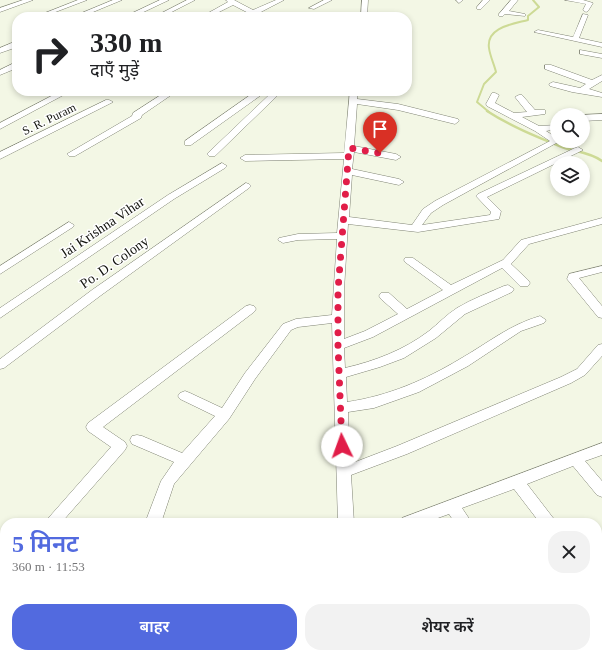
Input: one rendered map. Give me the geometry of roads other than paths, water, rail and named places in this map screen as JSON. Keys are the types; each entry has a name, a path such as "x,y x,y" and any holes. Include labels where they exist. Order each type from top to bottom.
{"street":[{"path":"0,10 30,0"},
{"path":"51,12 84,0"},
{"path":"88,12 119,0"},
{"path":"138,12 166,0"},
{"path":"167,12 192,0"},
{"path":"262,12 282,0"},
{"path":"312,8 329,0"},
{"path":"364,12 365,0"},
{"path":"479,8 487,0"},
{"path":"568,0 590,4 575,40"},
{"path":"213,12 232,1 252,12"},
{"path":"523,15 502,13 512,3 528,9"},
{"path":"538,32 602,45"},
{"path":"0,51 12,46"},
{"path":"583,52 602,56"},
{"path":"0,72 12,67"},
{"path":"548,67 592,83"},
{"path":"584,91 584,89 602,77"},
{"path":"553,84 572,90 602,95"},
{"path":"414,229 428,211 439,203 519,159 556,142 538,129 490,104 494,95"},
{"path":"0,126 57,96"},
{"path":"72,154 138,116 136,115 165,96"},
{"path":"188,143 254,96"},
{"path":"212,154 273,96"},
{"path":"346,518 338,318 343,220 354,96 455,121"},
{"path":"519,97 533,114"},
{"name":"S. R. Puram","path":"0,156 109,102"},
{"path":"513,116 542,112"},
{"path":"590,118 602,118"},
{"path":"538,129 550,127"},
{"path":"343,220 414,229 495,217 496,211 482,199 481,196 576,151"},
{"path":"245,158 349,152 396,157"},
{"name":"Jai Krishna Vihar","path":"0,314 170,197 222,166"},
{"path":"347,171 399,182"},
{"name":"Po. D. Colony","path":"0,365 96,293 246,186"},
{"path":"338,346 369,334 450,290 504,264 525,242 602,220"},
{"path":"0,270 69,225"},
{"path":"283,240 298,237 342,236"},
{"path":"409,260 450,290"},
{"path":"504,264 524,283"},
{"path":"602,268 573,276 573,279 602,314"},
{"path":"339,374 369,368 396,357 431,336 456,315 476,303 508,290"},
{"path":"385,296 405,314"},
{"path":"590,301 602,298"},
{"path":"56,518 120,446 92,427 250,309"},
{"path":"155,518 165,486 184,460 224,415 239,395 250,376 287,327 296,323 338,318"},
{"path":"341,408 374,403 414,389 464,363 517,328 540,320"},
{"path":"344,472 402,450 566,380 586,368 602,348"},
{"path":"185,396 224,415"},
{"path":"137,440 184,460"},
{"path":"420,518 602,449"},
{"path":"575,459 602,491"},
{"path":"516,481 545,518"},
{"path":"452,506 460,518"}],"waterway":[{"path":"489,112 477,102 484,84 496,72 489,48 489,41 496,31 508,25 528,20 528,16 539,7 533,0"},
{"path":"487,111 505,122 533,135 562,147 583,152 602,161"}]}
